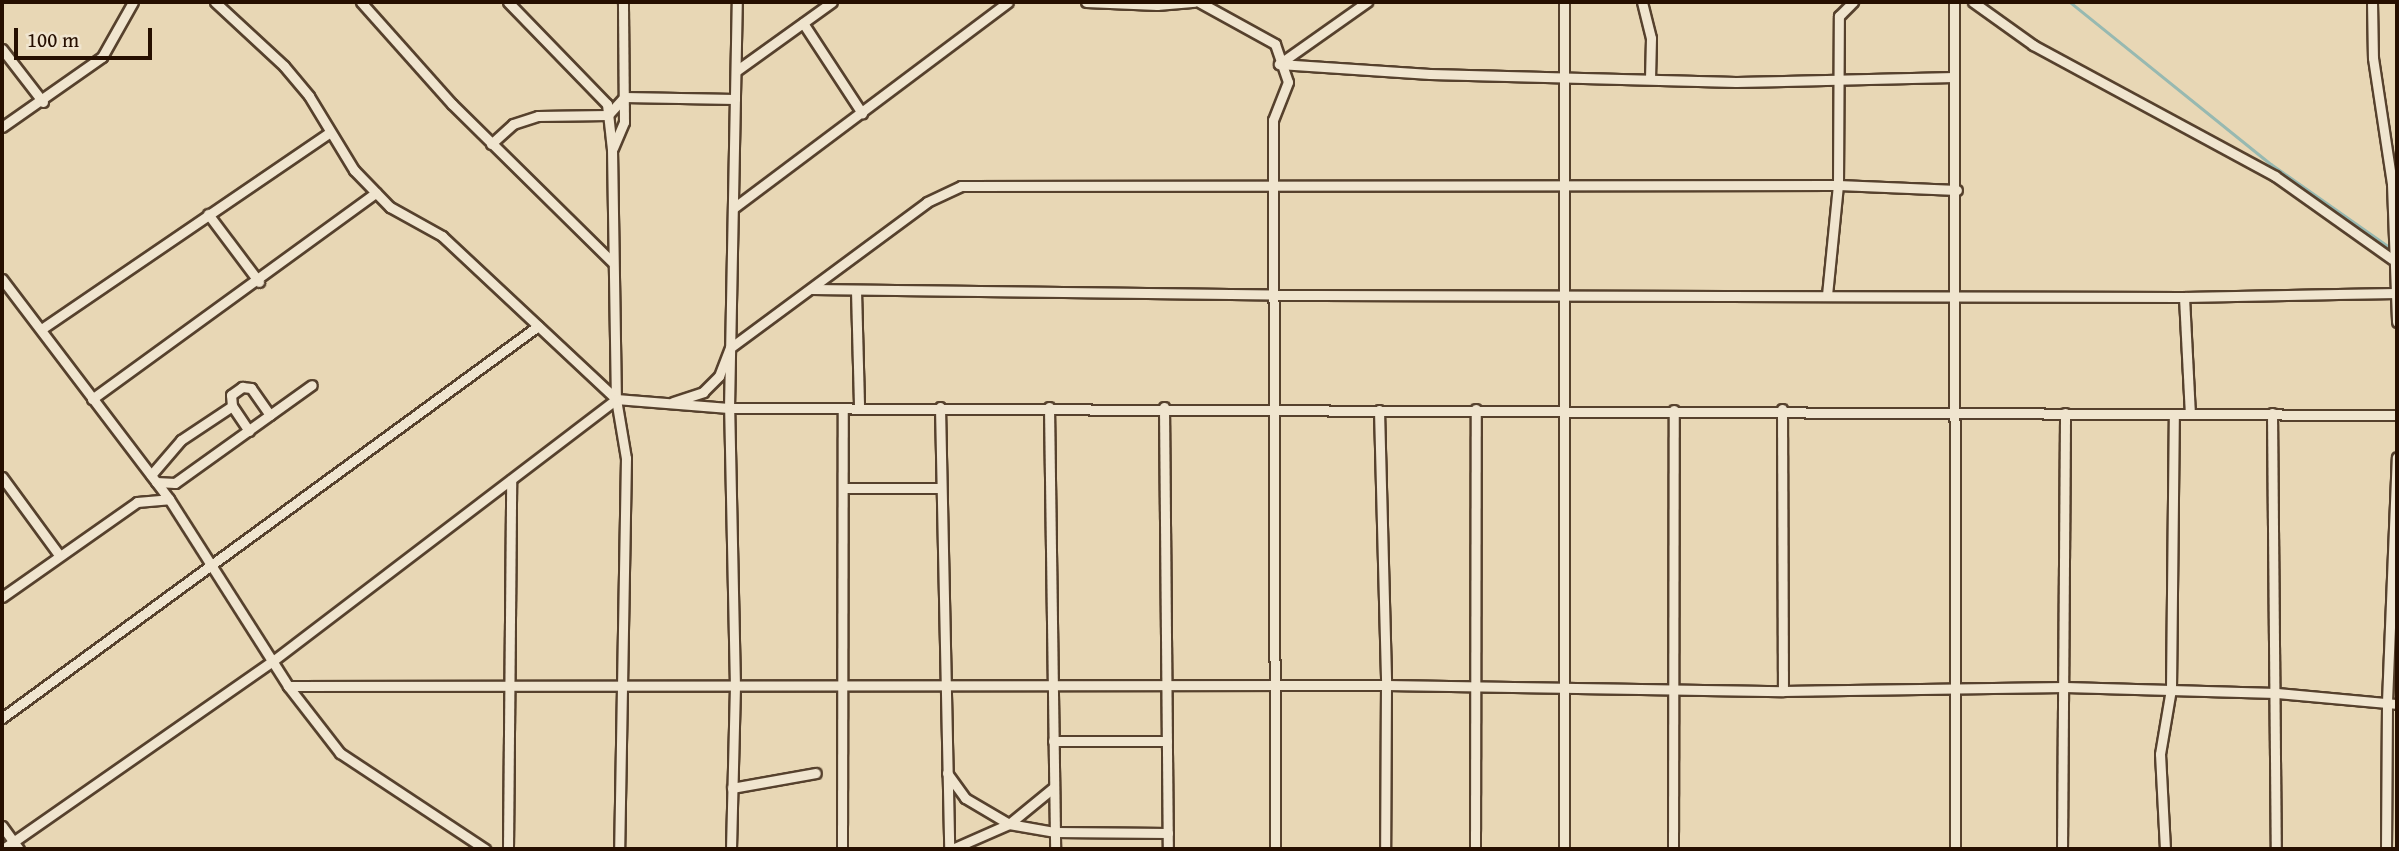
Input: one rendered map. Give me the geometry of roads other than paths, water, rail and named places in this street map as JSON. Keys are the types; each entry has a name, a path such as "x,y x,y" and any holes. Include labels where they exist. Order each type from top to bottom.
{"street":[{"path":"120,2 126,11"},
{"path":"2,127 43,102 102,57 133,2"},
{"path":"215,2 284,66 309,96 329,133 390,207 442,236 616,399 729,408 1782,409 2397,415"},
{"path":"361,2 491,144 612,262"},
{"path":"508,2 607,104 612,149 616,399 626,458 625,685 619,849"},
{"path":"612,149 624,122 623,2"},
{"path":"732,849 735,687 729,408 737,2"},
{"path":"736,71 832,2"},
{"path":"735,207 1008,2"},
{"path":"1086,2 1157,5 1197,2 1275,44 1279,64 1288,82 1273,120 1275,849"},
{"path":"1279,64 1367,2"},
{"path":"1564,2 1567,294 1562,690 1564,849"},
{"path":"1642,2 1651,38 1650,79"},
{"path":"1827,295 1838,185 1839,16 1853,2"},
{"path":"1954,2 1958,412 1955,849"},
{"path":"1973,2 2033,45 2275,176 2392,259"},
{"path":"2372,2 2373,58 2395,184 2392,259 2397,293 2397,322"},
{"path":"803,23 862,113"},
{"path":"2,50 43,102"},
{"path":"1279,64 1563,78 1838,80 1954,77"},
{"path":"491,144 513,124 538,116 608,115 624,97 735,99"},
{"path":"43,328 329,133"},
{"path":"670,403 703,392 719,376 730,348 927,202 961,186 1274,189 1838,185 1957,190"},
{"path":"92,399 259,282 376,193"},
{"path":"208,214 259,282"},
{"path":"2,279 43,328 92,399 169,499 274,660 288,686 340,753 485,849"},
{"path":"811,289 1272,295 2184,297 2397,293"},
{"path":"856,290 859,408"},
{"path":"2184,297 2190,414"},
{"path":"2,718 538,326"},
{"path":"153,478 175,483 312,386"},
{"path":"249,430 232,406 231,395 242,387 251,388 270,415"},
{"path":"3,849 17,845 274,660 616,399"},
{"path":"153,478 181,440 232,406"},
{"path":"1164,407 1168,849"},
{"path":"842,849 843,408"},
{"path":"940,408 944,686 951,849 1009,824 1054,787"},
{"path":"1049,408 1055,849"},
{"path":"1475,849 1476,409"},
{"path":"1782,409 1783,691"},
{"path":"1379,410 1386,685 1385,849"},
{"path":"1673,849 1671,689 1674,410"},
{"path":"2062,849 2065,413"},
{"path":"2272,413 2276,849"},
{"path":"2165,849 2160,754 2171,689 2174,414"},
{"path":"2386,849 2387,702 2397,457"},
{"path":"2,477 59,555"},
{"path":"508,849 511,480"},
{"path":"843,488 941,488"},
{"path":"2,597 137,502 169,499"},
{"path":"288,686 1386,685 1562,690 1783,691 2065,687 2276,694 2397,704"},
{"path":"1054,741 1167,741"},
{"path":"947,772 965,798 1009,824 1055,832 1168,833"},
{"path":"732,788 816,774"},
{"path":"2,826 17,845"}],"waterway":[{"path":"2070,2 2271,164 2392,249"}]}
